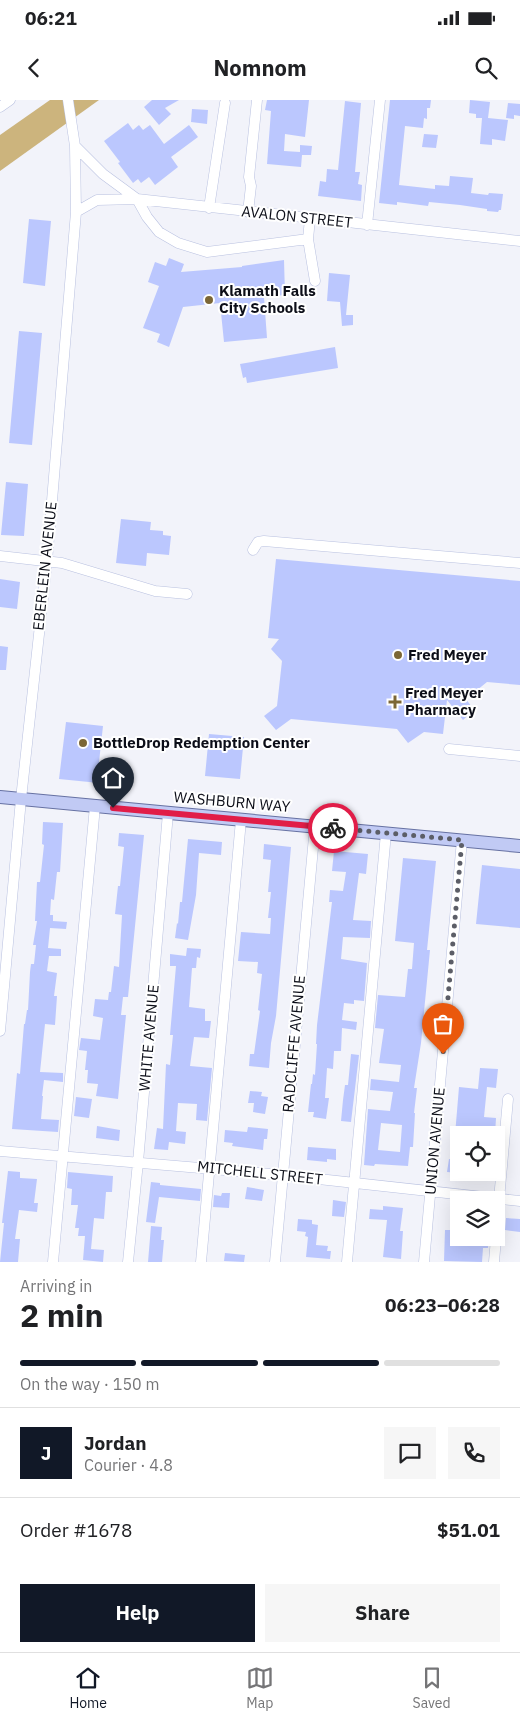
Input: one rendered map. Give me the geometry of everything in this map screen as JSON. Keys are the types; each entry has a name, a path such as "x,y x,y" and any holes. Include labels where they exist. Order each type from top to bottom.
{"main road":[{"name":"WASHBURN WAY","path":"0,797 520,846"}],"street":[{"path":"0,106 10,100"},
{"name":"EBERLEIN AVENUE","path":"0,1031 21,799 46,561 76,212 75,146 68,100"},
{"path":"248,212 251,186 249,176 257,100"},
{"path":"367,225 380,100"},
{"path":"209,208 225,103"},
{"path":"75,146 103,174 137,199 147,217 159,232 178,244 197,250 215,251 308,239"},
{"name":"AVALON STREET","path":"76,212 98,200 137,199 520,241"},
{"path":"310,219 308,239 315,280"},
{"path":"253,550 258,542 264,541 520,563"},
{"path":"0,556 62,563 155,591 187,594"},
{"path":"450,749 520,756"},
{"path":"53,1262 95,806"},
{"name":"WHITE AVENUE","path":"128,1262 168,813"},
{"path":"201,1262 241,820"},
{"name":"RADCLIFFE AVENUE","path":"275,1262 315,826"},
{"path":"347,1262 386,833"},
{"name":"UNION AVENUE","path":"424,1262 462,840"},
{"path":"500,1191 508,1099"},
{"name":"MITCHELL STREET","path":"0,1151 209,1168 450,1194"},
{"name":"MITCHELL STREET","path":"505,1200 520,1201"},
{"path":"494,1262 495,1246"}],"shaded area":[{"path":"50,100 99,100 0,171 0,135"}],"building":[{"path":"152,100 179,100 165,108 171,114 159,125 144,107"},
{"path":"267,100 309,100 305,137 285,134 284,151 300,152 300,145 312,146 311,155 302,155 301,167 267,164 271,111 265,110"},
{"path":"390,100 431,100 430,108 427,108 427,119 424,118 423,128 405,126 399,185 435,189 435,185 449,186 450,176 473,178 471,193 503,194 501,210 498,212 487,211 487,209 429,202 428,206 397,202 397,205 379,203"},
{"path":"470,100 490,102 488,118 508,120 505,141 492,139 492,145 480,144 482,118 476,118 476,114 469,113"},
{"path":"345,101 361,103 355,172 360,172 358,184 362,185 361,201 318,196 320,181 326,182 327,169 338,170"},
{"path":"508,103 520,104 520,116 514,115 514,119 506,118"},
{"path":"192,109 208,110 207,124 191,122"},
{"path":"128,123 133,130 139,125 143,130 150,125 164,144 189,125 198,137 171,157 178,167 155,185 149,177 141,183 138,179 133,183 104,141"},
{"path":"424,134 438,135 436,148 422,147"},
{"path":"29,219 51,221 45,286 23,283"},
{"name":"Klamath Falls City Schools","path":"169,258 184,264 181,272 242,267 284,260 285,295 264,297 267,338 224,342 220,303 183,307 169,347 157,342 160,334 143,328 159,286 148,282 155,262 166,266"},
{"path":"329,273 350,275 346,315 353,315 353,325 342,326 340,302 327,301"},
{"path":"19,331 42,333 32,445 9,443"},
{"path":"335,347 338,368 247,383 246,377 243,378 240,364"},
{"path":"6,482 28,484 24,536 1,535"},
{"path":"121,519 151,522 150,530 163,531 163,535 171,536 169,555 147,553 146,566 116,563"},
{"name":"Fred Meyer","path":"276,559 520,581 520,685 487,682 466,699 474,710 463,720 447,700 443,734 424,732 408,743 397,729 291,719 276,730 264,716 277,706 282,661 271,649 279,639 268,638"},
{"path":"0,579 20,582 17,609 0,607"},
{"path":"0,646 8,647 6,670 0,670"},
{"name":"BottleDrop Redemption Center","path":"66,722 103,726 99,783 59,779"},
{"path":"209,734 244,737 240,779 205,776"},
{"path":"43,822 63,823 60,872 57,872 54,900 51,899 50,915 53,915 53,921 67,922 66,929 50,928 48,948 61,949 61,956 49,956 47,971 57,973 54,996 57,996 55,1025 45,1024 40,1072 63,1073 63,1082 44,1080 42,1096 41,1119 59,1120 58,1132 12,1129 17,1073 20,1074 24,1024 28,1010 31,964 34,964 36,945 33,945 37,921 35,921 37,882 40,882 44,845 42,844"},
{"path":"119,833 144,835 128,997 123,997 121,1015 126,1015 118,1099 96,1096 98,1084 87,1083 88,1070 85,1070 87,1051 79,1050 81,1038 100,1040 103,1018 93,1016 95,999 108,1000 109,992 111,992 114,966 119,967 122,915 115,914 124,847 118,846"},
{"path":"188,839 222,842 221,855 199,853 196,895 188,940 175,938 180,902 182,902"},
{"path":"264,844 291,847 276,1016 269,1068 249,1066 250,1054 254,1054 260,1011 258,1010 262,974 257,973 258,962 238,961 241,932 270,934 271,918 268,918 271,892 268,892 271,860 263,859"},
{"path":"334,851 368,854 366,874 359,873 353,920 371,921 370,938 343,937 341,959 367,963 364,1001 354,1000 354,1004 344,1003 342,1020 357,1022 356,1030 342,1028 341,1051 334,1051 333,1069 327,1068 325,1098 329,1098 326,1119 313,1117 314,1112 308,1112 311,1084 313,1074 315,1075 317,1025 332,902 329,902 330,890 343,891 346,872 332,871"},
{"path":"403,858 436,861 427,950 430,950 421,1043 414,1088 417,1088 413,1147 410,1147 408,1166 364,1165 368,1109 390,1111 393,1092 370,1090 371,1079 399,1082 401,1065 379,1063 384,1029 375,1028 378,995 405,997 408,969 412,969 414,943 395,941","holes":["381,1123 402,1125 400,1152 378,1150"]},
{"path":"482,865 520,869 520,928 476,924"},
{"path":"187,948 201,949 200,958 197,957 196,968 192,968 189,1007 205,1009 205,1021 211,1021 209,1038 194,1037 190,1066 212,1068 207,1121 196,1120 197,1104 178,1103 176,1131 186,1132 185,1144 169,1142 168,1150 154,1149 157,1128 163,1129 166,1064 170,1065 173,1035 170,1035 176,966 170,966 170,954 186,956"},
{"path":"351,1054 359,1055 351,1122 341,1121 345,1085 348,1085"},
{"path":"480,1068 498,1069 496,1088 487,1087 484,1117 496,1118 496,1126 456,1126 459,1087 478,1089"},
{"path":"250,1091 262,1092 261,1096 268,1097 265,1114 253,1112 254,1103 248,1103"},
{"path":"76,1097 92,1099 89,1118 74,1116"},
{"path":"97,1126 120,1130 119,1141 96,1138"},
{"path":"248,1127 268,1129 267,1139 264,1139 263,1150 232,1146 233,1143 224,1142 225,1130 247,1132"},
{"path":"308,1147 336,1149 336,1160 327,1159 327,1162 307,1160"},
{"path":"449,1159 450,1159 450,1172 447,1172"},
{"path":"8,1171 20,1172 20,1178 37,1179 34,1203 38,1203 37,1212 19,1210 15,1239 20,1239 18,1262 0,1262"},
{"path":"68,1172 113,1176 112,1192 106,1192 104,1219 94,1218 91,1249 104,1250 103,1262 83,1260 85,1236 78,1236 79,1228 75,1228 78,1205 71,1205 72,1189 67,1188"},
{"path":"151,1182 160,1183 160,1185 201,1189 200,1201 159,1197 155,1223 146,1222"},
{"path":"247,1187 264,1190 262,1201 245,1199"},
{"path":"222,1193 230,1193 229,1208 213,1207 214,1195 221,1196"},
{"path":"333,1200 346,1202 344,1217 332,1216"},
{"path":"383,1206 403,1208 400,1231 403,1231 401,1259 383,1257 387,1220 369,1219 370,1209 383,1210"},
{"path":"506,1218 520,1219 520,1232 505,1230"},
{"path":"298,1219 312,1220 312,1224 318,1225 316,1245 328,1246 327,1251 331,1251 330,1259 306,1257 308,1237 305,1236 306,1232 297,1231"},
{"path":"151,1226 162,1227 161,1240 164,1240 162,1262 148,1262"},
{"path":"445,1230 450,1230 450,1246 488,1246 488,1248 483,1248 482,1262 444,1261"},
{"path":"225,1253 245,1255 244,1262 224,1261"}],"way so far":[{"path":"333,828 462,840 443,1054"}],"place":[{"name":"Klamath Falls City Schools","path":"209,300"},
{"name":"Fred Meyer","path":"398,655"},
{"name":"Fred Meyer Pharmacy","path":"395,702"},
{"name":"BottleDrop Redemption Center","path":"83,743"}],"route":[{"path":"113,808 333,828"}]}
